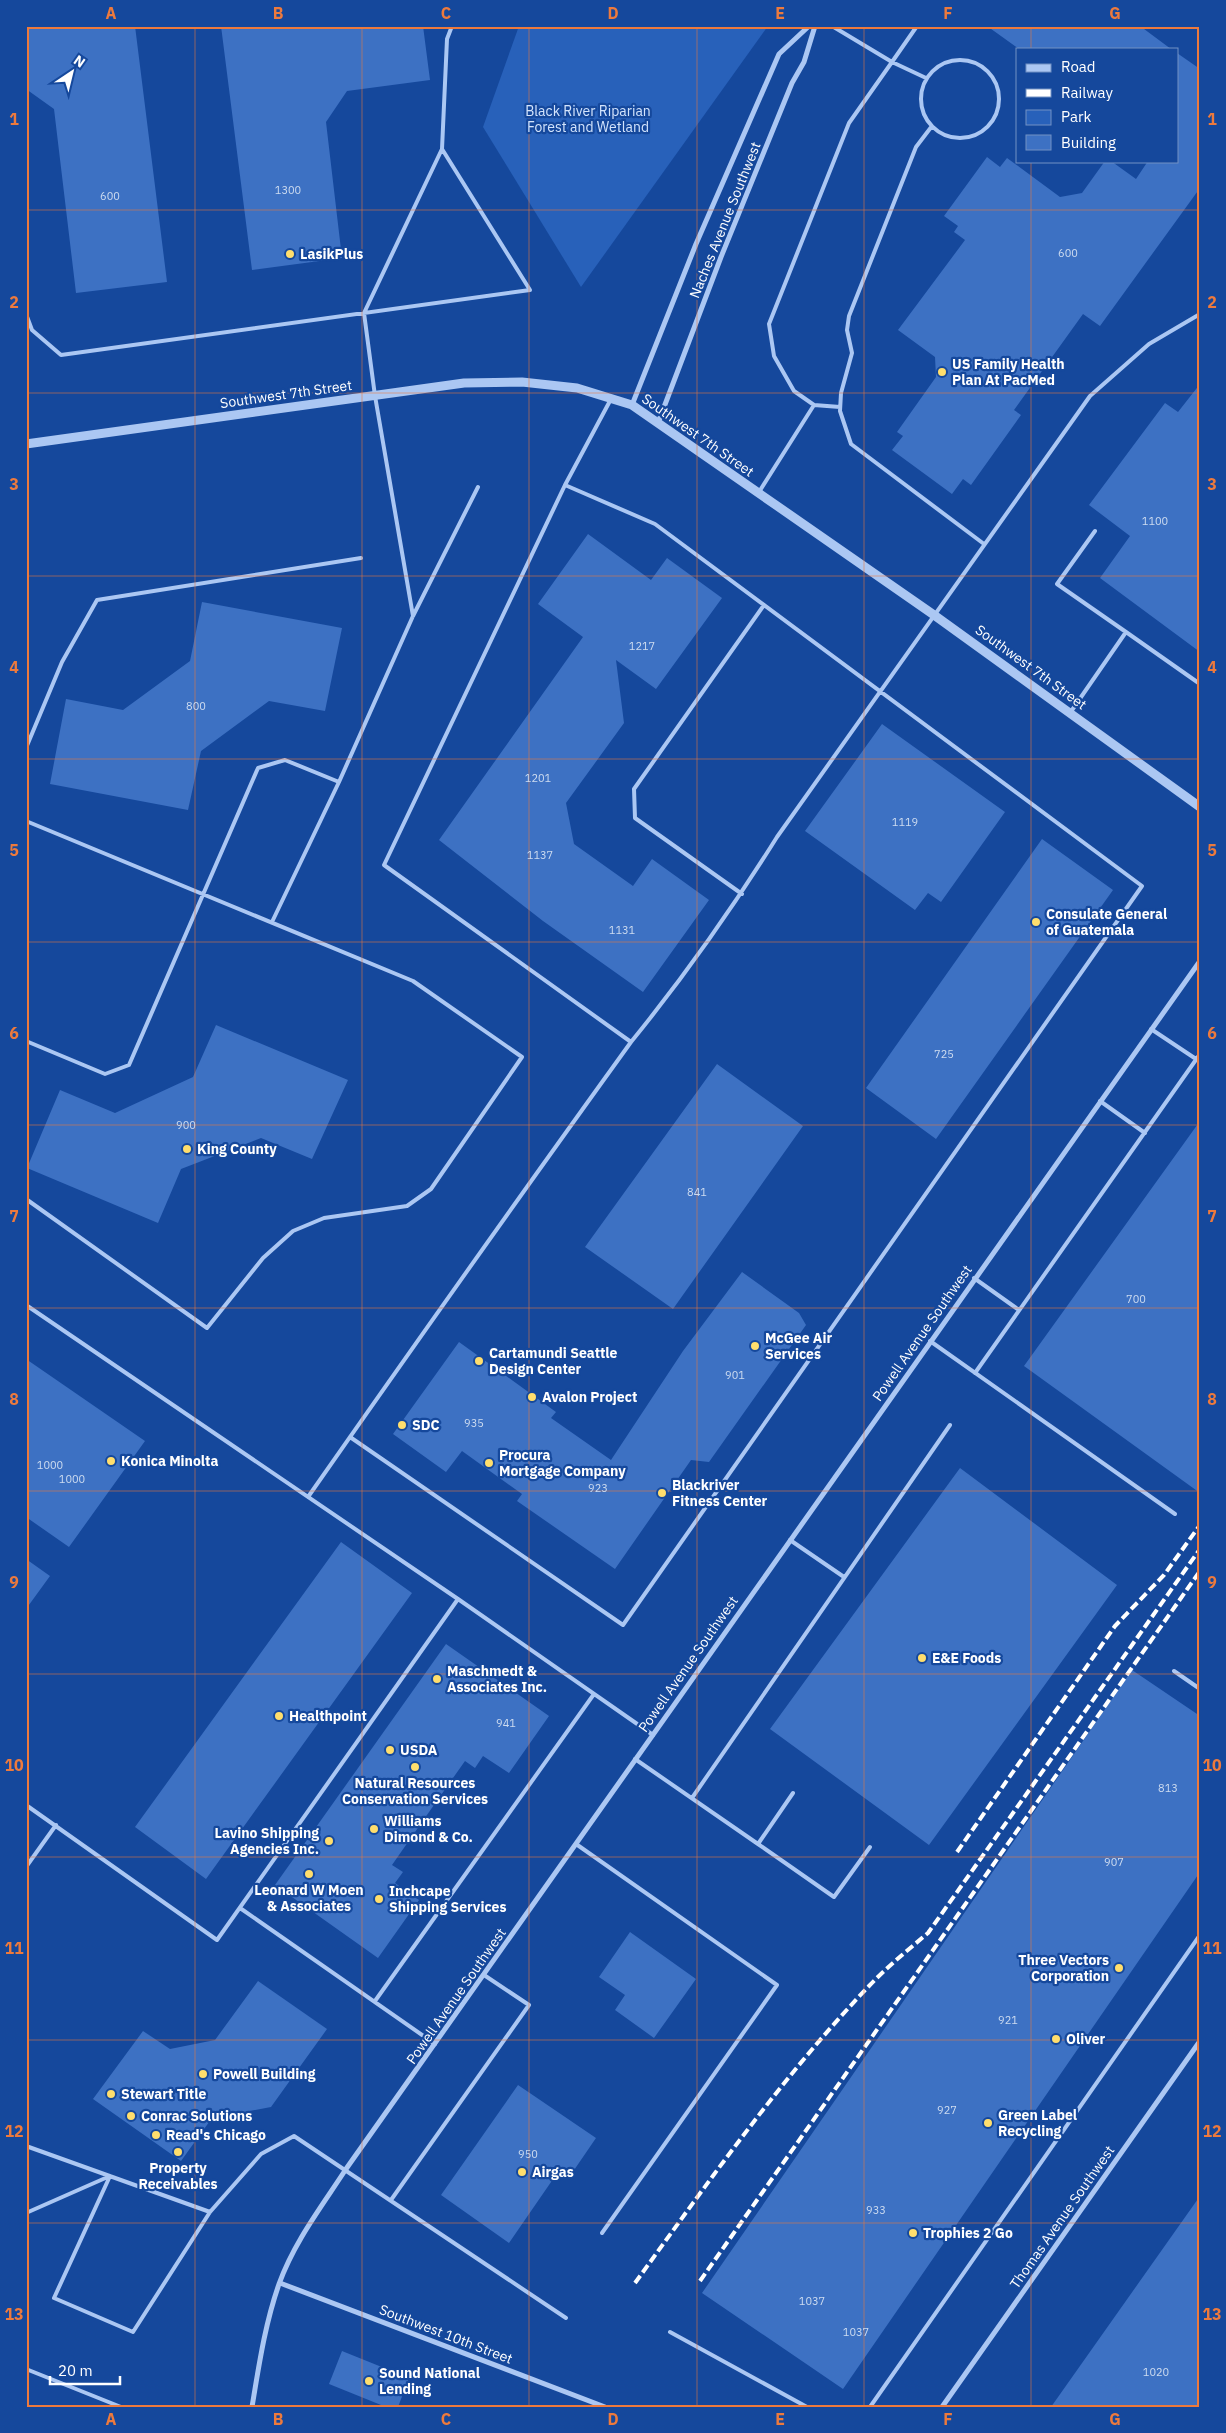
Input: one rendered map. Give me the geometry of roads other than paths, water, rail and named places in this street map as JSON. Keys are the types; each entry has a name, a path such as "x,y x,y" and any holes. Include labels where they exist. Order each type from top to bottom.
{"street":[{"name":"Naches Avenue Southwest","path":"632,405 696,244 779,54 809,26"},
{"name":"Naches Avenue Southwest","path":"658,423 725,248 792,83 804,62 815,26"},
{"name":"Southwest 7th Street","path":"26,444 464,383 522,382 577,388 632,405 934,615 1200,808"},
{"name":"Powell Avenue Southwest","path":"252,2407 264,2335 280,2283 301,2238 346,2169 436,2044 974,1278 1200,962"},
{"name":"Thomas Avenue Southwest","path":"942,2407 1200,2041"},
{"name":"Southwest 10th Street","path":"280,2283 605,2407"}],"lane":[{"path":"413,616 375,396 364,313 442,149 447,39 452,26"},
{"path":"832,26 892,62 926,78"},
{"path":"840,407 814,405 794,391 774,356 769,324 849,123 917,26"},
{"path":"958,60 971,61 982,67 991,76 997,88 999,100 996,113 989,124 980,132 968,137 955,137 943,134 932,126 925,116 921,103 921,90 926,78 935,68 946,62 958,60"},
{"path":"932,126 916,148 849,316 847,330 852,352 841,393 840,407 851,444 984,544"},
{"path":"26,314 32,330 61,355 530,290 442,149"},
{"path":"308,1497 631,1042 665,1000 742,894 777,838 1090,396 1149,344 1200,314"},
{"path":"611,399 565,485 384,865 631,1042"},
{"path":"759,493 814,405"},
{"path":"350,1437 623,1625 1142,886 655,524 565,485"},
{"path":"272,922 339,782 413,616 478,487"},
{"path":"1095,531 1057,584 1200,684"},
{"path":"26,748 62,662 97,600 362,558"},
{"path":"742,894 635,818 634,789 764,605"},
{"path":"1070,713 1126,632"},
{"path":"26,1041 105,1074 129,1065 258,768 285,760 339,782"},
{"path":"26,821 413,981 522,1057 431,1190 407,1206 324,1218 293,1231 264,1258 207,1328 26,1199"},
{"path":"1151,1029 1196,1059"},
{"path":"975,1373 1200,1054"},
{"path":"1100,1101 1145,1133"},
{"path":"974,1278 1019,1310"},
{"path":"26,1305 458,1599 652,1735"},
{"path":"930,1341 1175,1514"},
{"path":"692,1798 950,1425"},
{"path":"790,1540 844,1577"},
{"path":"26,1805 217,1940 458,1599"},
{"path":"1174,1671 1200,1690"},
{"path":"375,2001 594,1694"},
{"path":"635,1760 834,1897 870,1847"},
{"path":"758,1844 793,1793"},
{"path":"26,1867 56,1825"},
{"path":"576,1844 777,1985 602,2233"},
{"path":"240,1908 436,2044"},
{"path":"870,2407 1200,1935"},
{"path":"391,2200 529,2005 484,1975"},
{"path":"110,2176 54,2298 133,2332 210,2212 261,2154 294,2136 566,2318"},
{"path":"26,2146 210,2212"},
{"path":"26,2212 110,2176"},
{"path":"670,2332 807,2407"},
{"path":"26,2369 121,2407"}],"railway":[{"path":"957,1852 1115,1626 1164,1575 1200,1525"},
{"path":"635,2283 747,2130 806,2056 876,1979 928,1933 1200,1549"},
{"path":"700,2281 1200,1571"}],"place":[{"name":"LasikPlus","path":"290,254"},
{"name":"US Family Health Plan At PacMed","path":"942,372"},
{"name":"Consulate General of Guatemala","path":"1036,922"},
{"name":"King County","path":"187,1149"},
{"name":"McGee Air Services","path":"755,1346"},
{"name":"Cartamundi Seattle Design Center","path":"479,1361"},
{"name":"Avalon Project","path":"532,1397"},
{"name":"SDC","path":"402,1425"},
{"name":"Konica Minolta","path":"111,1461"},
{"name":"Procura Mortgage Company","path":"489,1463"},
{"name":"Blackriver Fitness Center","path":"662,1493"},
{"name":"E&E Foods","path":"922,1658"},
{"name":"Maschmedt & Associates Inc.","path":"437,1679"},
{"name":"Healthpoint","path":"279,1716"},
{"name":"USDA","path":"390,1750"},
{"name":"Natural Resources Conservation Services","path":"415,1767"},
{"name":"Williams Dimond & Co.","path":"374,1829"},
{"name":"Lavino Shipping Agencies Inc.","path":"329,1841"},
{"name":"Leonard W Moen & Associates","path":"309,1874"},
{"name":"Inchcape Shipping Services","path":"379,1899"},
{"name":"Three Vectors Corporation","path":"1119,1968"},
{"name":"Oliver","path":"1056,2039"},
{"name":"Powell Building","path":"203,2074"},
{"name":"Stewart Title","path":"111,2094"},
{"name":"Conrac Solutions","path":"131,2116"},
{"name":"Green Label Recycling","path":"988,2123"},
{"name":"Read's Chicago","path":"156,2135"},
{"name":"Property Receivables","path":"178,2152"},
{"name":"Airgas","path":"522,2172"},
{"name":"Trophies 2 Go","path":"913,2233"},
{"name":"Sound National Lending","path":"369,2381"}],"park label":[{"name":"Black River Riparian Forest and Wetland","path":"588,120"}]}
